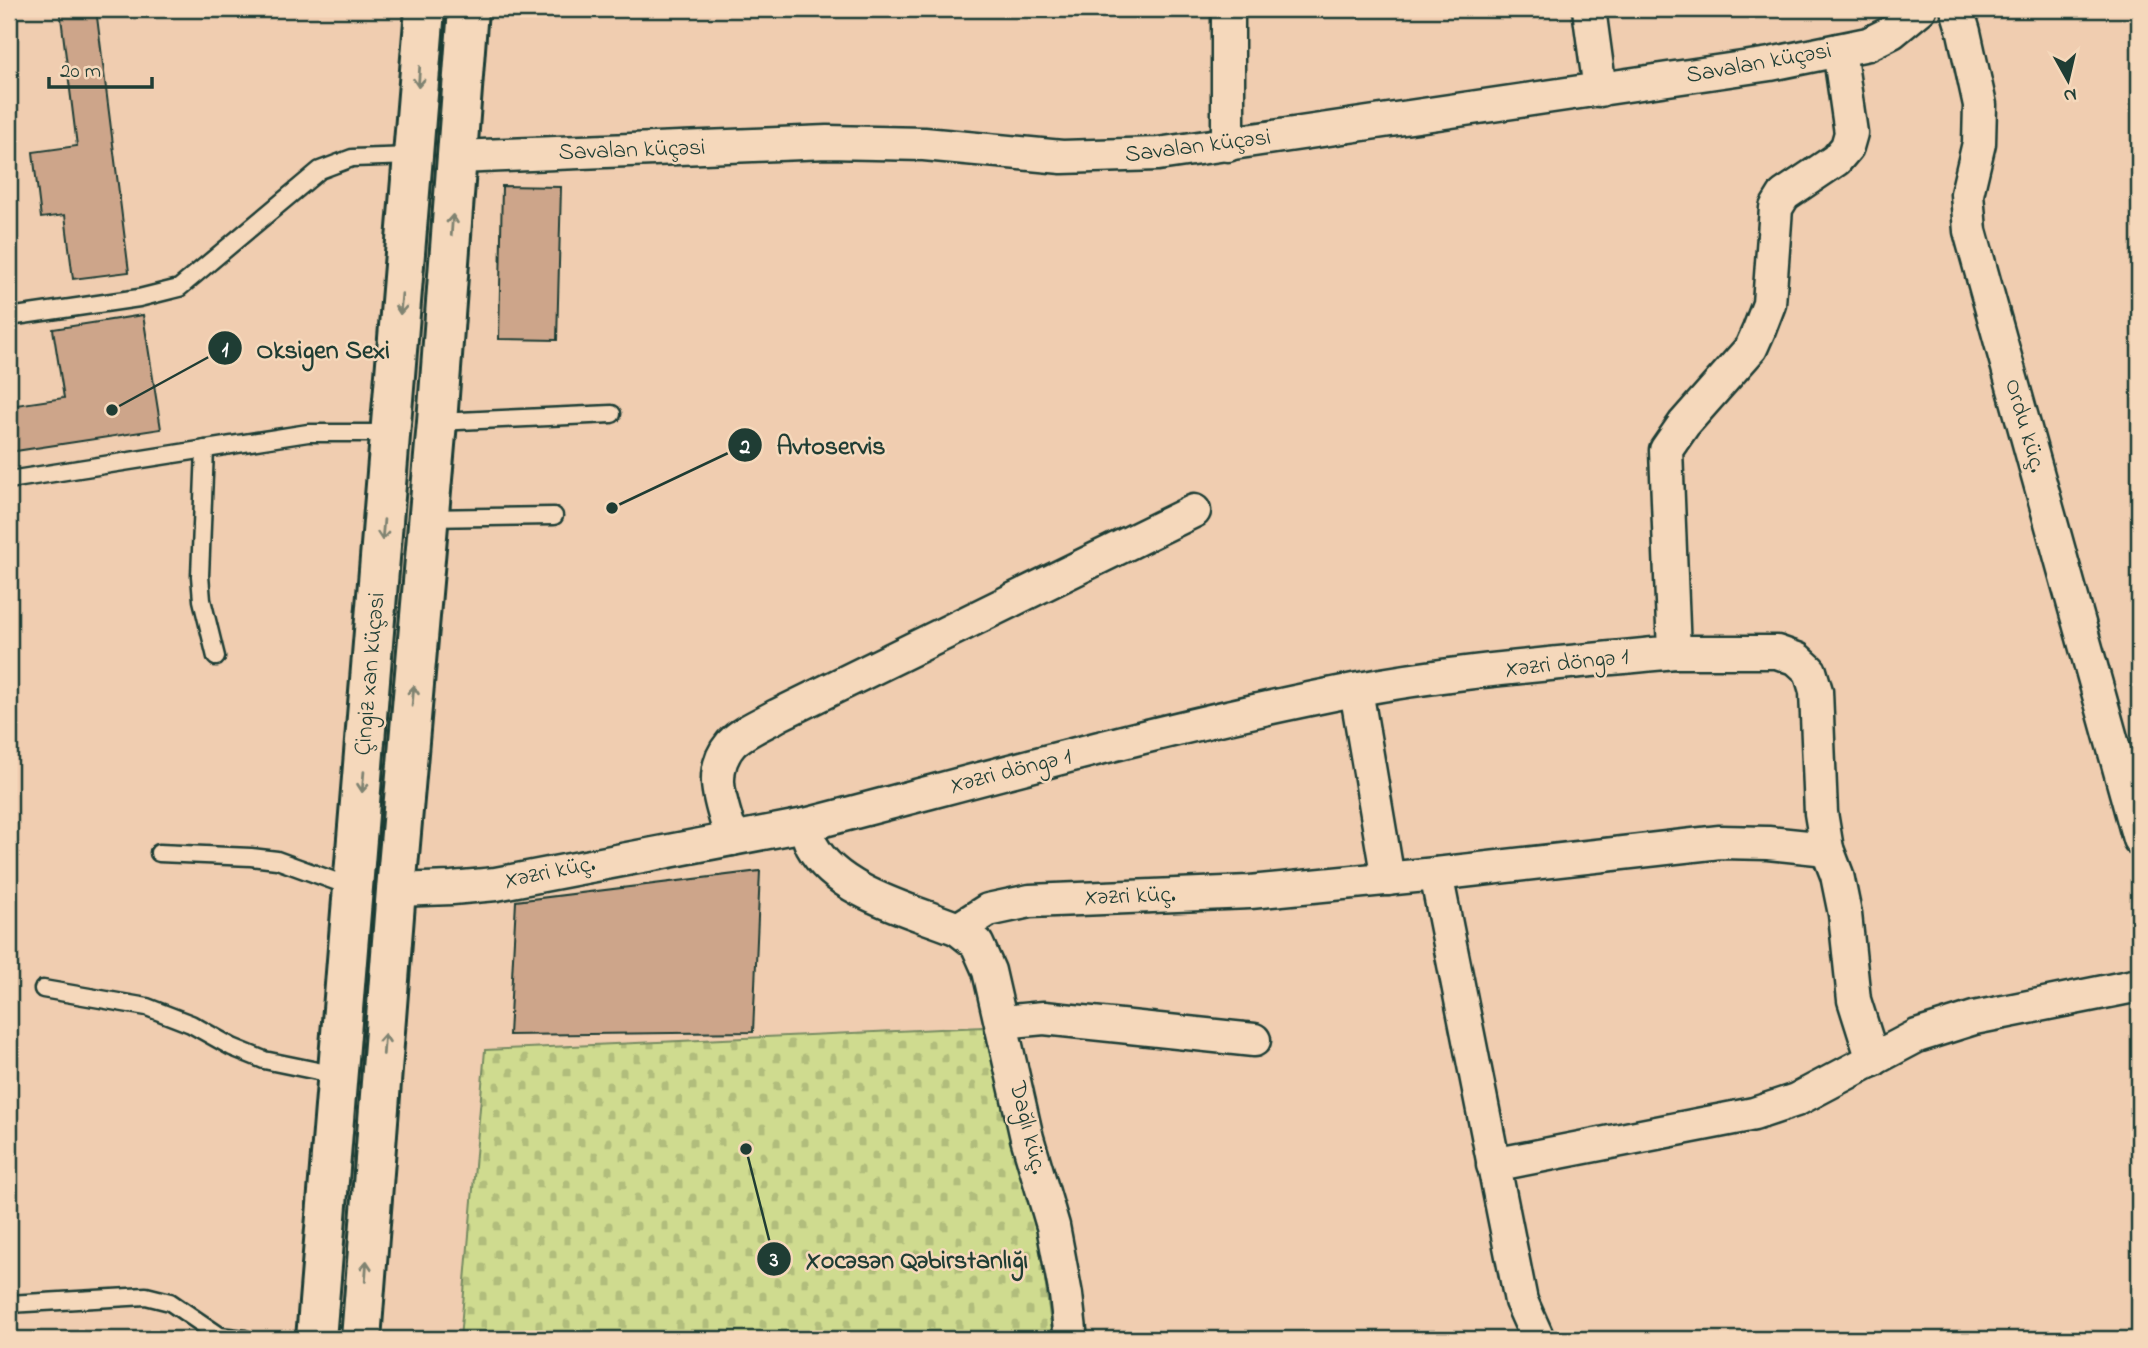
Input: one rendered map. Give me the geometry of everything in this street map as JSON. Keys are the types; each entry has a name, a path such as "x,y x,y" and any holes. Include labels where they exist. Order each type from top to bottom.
{"main road":[{"name":"Çingiz xan küçəsi","path":"317,1339 425,9"},
{"name":"Çingiz xan küçəsi","path":"360,1339 437,422 468,9"}],"street":[{"path":"1228,9 1228,145"},
{"path":"1589,9 1600,90"},
{"name":"Savalan küçəsi","path":"458,157 827,142 924,144 1062,157 1158,154 1770,64 1868,44 1892,32 1920,9"},
{"name":"Ordu küç.","path":"1956,9 1964,32 1980,105 1979,143 1967,194 1970,231 2139,839"},
{"path":"1674,652 1666,450 1684,424 1751,348 1769,304 1776,208 1784,195 1836,160 1847,147 1851,133 1839,50"},
{"path":"732,839 717,787 718,764 732,743 778,715 1194,511"},
{"name":"Xəzri döngə 1","path":"805,825 1199,724 1356,690 1452,676 1674,652 1777,652 1797,659 1810,671 1816,691 1821,813 1827,849"},
{"path":"1356,690 1388,879"},
{"path":"805,825 812,846 831,870 873,897 958,929"},
{"name":"Xəzri küç.","path":"396,890 496,884 805,825"},
{"name":"Xəzri küç.","path":"958,929 988,910 1030,901 1250,892 1720,842 1768,843 1827,849"},
{"path":"1827,849 1837,875 1845,914 1854,1000 1873,1060"},
{"path":"1436,874 1530,1337"},
{"name":"Dağlı küç.","path":"958,929 976,944 989,971 1027,1138 1053,1226 1071,1339"},
{"path":"1493,1165 1754,1114 1796,1100 1917,1036 1975,1018 2139,985"},
{"path":"1002,1022 1044,1018 1254,1040"}],"lane":[{"path":"9,317 139,298 179,288 320,170 352,158 413,156"},
{"path":"437,422 612,414"},
{"path":"9,480 308,433 391,433"},
{"path":"205,449 200,576 202,600 216,657"},
{"path":"428,519 554,516"},
{"path":"159,853 277,860 354,888"},
{"path":"43,989 147,1007 191,1024 232,1047 264,1060 337,1075"},
{"path":"9,1304 146,1296 170,1302 220,1336 245,1339"}],"green space":[{"path":"983,1027 1041,1249 1053,1339 460,1339 485,1050"}],"building":[{"path":"60,9 96,9 129,272 73,279 65,215 41,218 33,152 77,146"},
{"path":"502,186 561,187 557,340 499,339"},
{"path":"143,315 161,429 9,452 9,406 64,398 53,329"},
{"path":"760,871 753,1032 509,1035 516,901"}],"place":[{"name":"Oksigen Sexi","path":"112,410"},
{"name":"Avtoservis","path":"612,508"},
{"name":"Xocəsən Qəbirstanlığı","path":"746,1149"}]}
